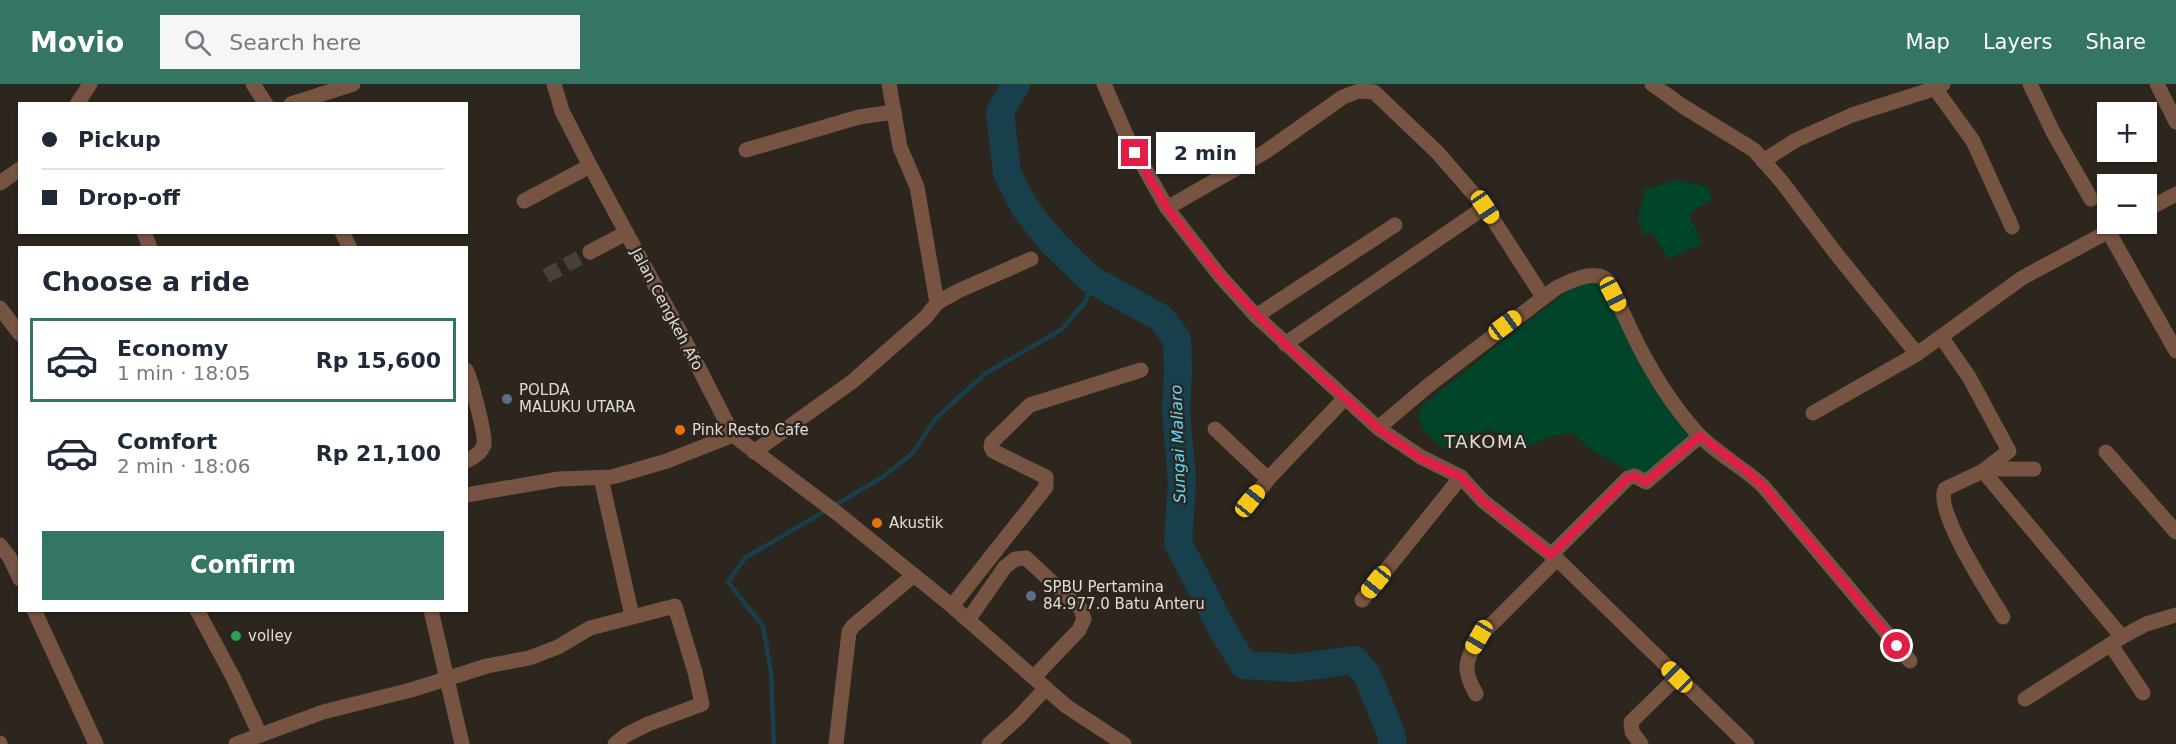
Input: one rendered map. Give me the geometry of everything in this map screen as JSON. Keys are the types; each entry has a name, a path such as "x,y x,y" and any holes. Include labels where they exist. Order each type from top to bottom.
{"street":[{"path":"78,102 90,84"},
{"path":"253,84 265,102"},
{"path":"297,102 353,84"},
{"name":"Jalan Cengkeh Afo","path":"554,84 562,111 590,166 733,435 837,513 914,575 1066,706 1124,744"},
{"path":"889,84 900,147 917,187 937,303"},
{"path":"1104,84 1127,137 1167,208 1220,276 1257,316 1378,428 1420,458 1461,477 1483,501 1554,557 1748,744"},
{"path":"1652,84 1754,150 1917,354"},
{"path":"2030,84 2091,198"},
{"path":"2157,84 2176,122"},
{"path":"1763,161 1796,140 1852,115 1937,85 1973,141 2012,226"},
{"path":"1167,208 1265,152 1343,97 1359,91 1374,92 1437,152 1485,207 1543,297"},
{"path":"746,150 859,117 894,112"},
{"path":"524,201 590,166"},
{"path":"0,183 18,170"},
{"path":"2157,204 2176,194"},
{"path":"1285,344 1485,207"},
{"path":"1257,316 1395,225"},
{"path":"590,252 626,233"},
{"path":"1813,413 1917,354 2022,278 2101,234"},
{"path":"2110,234 2176,351"},
{"path":"754,452 853,381 926,318 937,303 958,291 1031,259"},
{"path":"1378,428 1429,385 1543,297 1565,283 1593,275 1602,275 1607,280 1654,376 1700,436 1763,486 1910,661"},
{"path":"0,308 18,331"},
{"path":"1942,338 1964,370 2009,451 1985,470 1945,489 1942,494 1959,541 2003,617"},
{"path":"952,606 1046,487 1046,477 993,451 992,442 1030,405 1141,370"},
{"path":"468,377 483,433 484,446 475,457 468,460"},
{"path":"1246,509 1268,479 1345,398"},
{"path":"1215,429 1268,479"},
{"path":"468,495 560,479 602,478 667,461 733,435"},
{"path":"1476,694 1467,677 1467,671 1472,649 1479,637 1628,478 1635,476 1646,482 1700,436"},
{"path":"2106,452 2176,532"},
{"path":"1985,470 2034,469"},
{"path":"1985,470 2117,641 2143,693"},
{"path":"1362,600 1461,477"},
{"path":"602,478 632,616"},
{"path":"8,556 18,575"},
{"path":"968,620 1005,567 1015,559 1026,558 1081,609 1084,619 1079,630 1034,677"},
{"path":"836,744 849,632 853,626 914,575"},
{"path":"236,744 265,737 323,712 411,690 487,666 529,658 558,647 590,628 672,606 677,608 702,703 700,706 648,724 626,735 615,744"},
{"path":"35,612 96,744"},
{"path":"198,612 265,737"},
{"path":"432,612 462,744"},
{"path":"2025,699 2146,624 2176,615"},
{"path":"1641,744 1632,732 1631,722 1677,677"},
{"path":"989,744 1045,689"}],"green space":[{"path":"1674,180 1707,186 1712,199 1689,214 1702,244 1668,259 1652,232 1644,235 1638,220 1644,190"},
{"path":"1599,276 1649,359 1703,435 1643,478 1591,450 1571,433 1548,437 1523,449 1504,435 1487,429 1463,448 1446,450 1430,437 1419,421 1420,407 1582,280"}],"waterway":[{"name":"Sungai Maliaro","path":"1016,84 1000,112 1007,173 1025,208 1052,242 1090,279 1161,318 1177,339 1176,412 1182,481 1178,543 1223,631 1244,665 1294,668 1355,660 1367,675 1392,736 1392,744"},
{"path":"774,744 771,672 763,626 728,582 745,558 881,478 912,454 935,419 985,374 1062,329 1086,301 1090,279"}],"tunnel":[{"path":"546,276 590,252"}],"place":[{"name":"POLDA MALUKU UTARA","path":"507,399"},
{"name":"Pink Resto Cafe","path":"680,430"},
{"name":"Akustik","path":"877,523"},
{"name":"SPBU Pertamina 84.977.0 Batu Anteru","path":"1031,596"},
{"name":"volley","path":"236,636"}],"district":[{"name":"TAKOMA","path":"1486,441"}],"route":[{"path":"1135,153 1167,208 1220,276 1285,344 1378,428 1420,458 1461,477 1483,501 1551,555 1628,478 1635,476 1646,482 1650,480 1700,436 1763,486 1897,646"}]}
